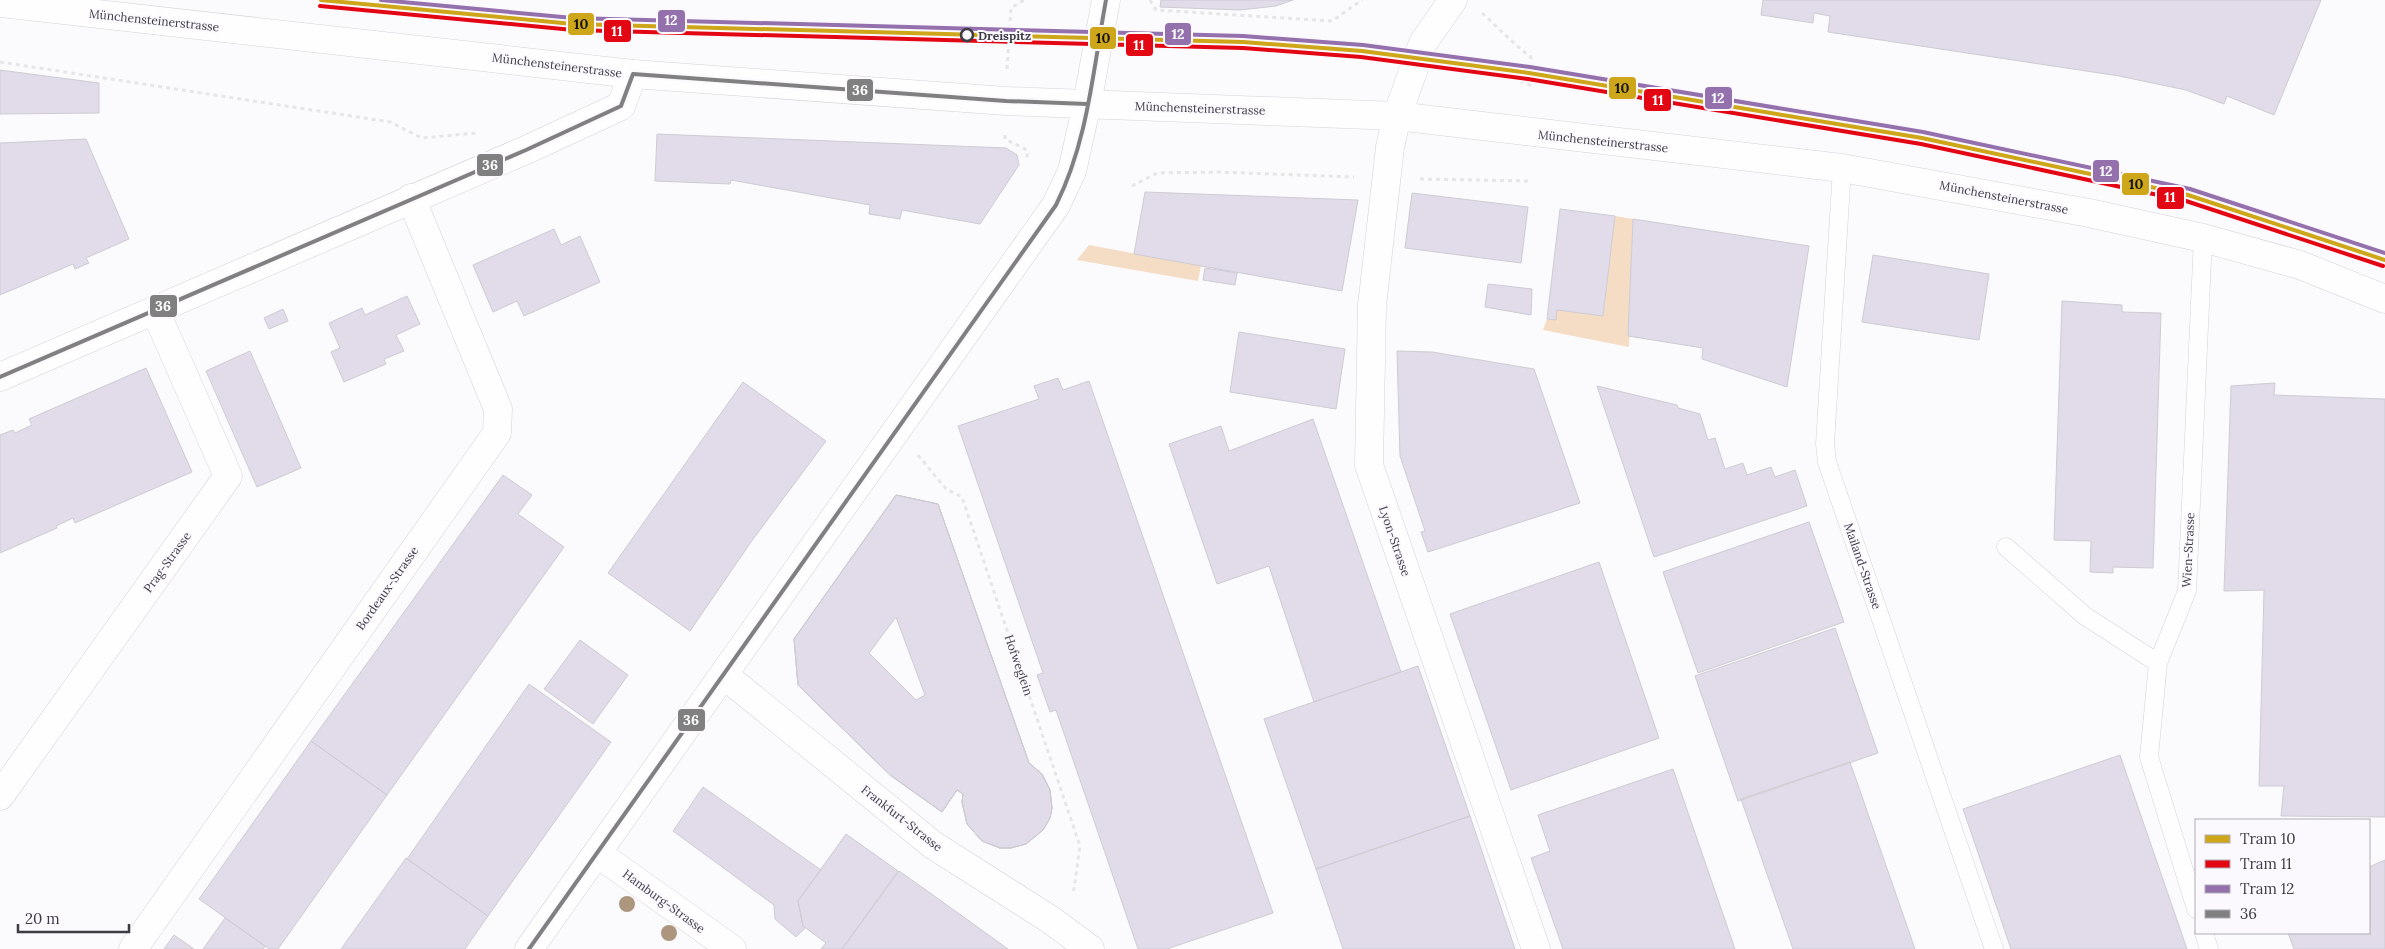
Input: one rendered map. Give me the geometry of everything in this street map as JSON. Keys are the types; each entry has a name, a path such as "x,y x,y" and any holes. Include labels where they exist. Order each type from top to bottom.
{"street":[{"path":"528,949 724,675 1065,189 1072,171 1087,104 1106,0"},
{"name":"Lyon-Strasse","path":"1452,0 1423,43 1397,116 1386,178 1370,326 1369,465 1536,949"},
{"name":"Münchensteinerstrasse","path":"0,3 633,74 1006,102 1397,116 1555,136 1842,168 2079,211 2204,238 2300,265 2385,299"},
{"path":"0,377 526,150 621,106 633,74"},
{"name":"Bordeaux-Strasse","path":"133,949 497,433 498,409 411,198"},
{"name":"Prag-Strasse","path":"0,796 228,476 155,310"},
{"name":"Frankfurt-Strasse","path":"724,675 933,845 1051,920 1090,949"},
{"name":"Hamburg-Strasse","path":"597,853 732,949"}],"lane":[{"name":"Mailand-Strasse","path":"1842,168 1825,444 1827,462 1994,949"},
{"name":"Wien-Strasse","path":"2195,906 2149,757 2158,664 2186,591 2204,238"},
{"path":"2006,546 2085,616 2158,664"},
{"path":"2204,934 2209,949"}],"path":[{"path":"1007,46 1011,8 1024,0"},
{"path":"1150,0 1156,10 1332,21 1362,0"},
{"path":"1479,11 1505,33 1514,45 1531,57 1529,73 1515,75 1520,81 1534,87"},
{"path":"0,62 390,122 422,138 491,132 526,150"},
{"path":"1005,139 1027,150 1026,160"},
{"path":"1132,186 1156,173 1218,172 1530,181"},
{"name":"Hofweglein","path":"897,430 946,489 962,497 1080,846 1074,889 1051,920"}],"shaded area":[{"path":"1615,216 1633,219 1629,347 1543,330 1547,319 1556,320 1557,310 1603,316"},
{"path":"1089,245 1201,266 1198,281 1077,260"}],"building":[{"path":"1161,0 1293,0 1276,6 1240,10 1160,7"},
{"path":"1763,0 2321,0 2274,115 2227,96 2224,104 2186,90 2119,76 1828,32 1830,16 1814,13 1813,23 1761,15"},
{"path":"0,70 99,83 99,113 0,114"},
{"path":"657,134 1006,148 1017,155 1019,165 980,224 902,210 900,219 869,214 870,205 731,180 730,184 655,181"},
{"path":"86,139 129,239 86,258 89,263 75,269 73,264 0,295 0,143"},
{"path":"1145,192 1358,200 1342,291 1134,254"},
{"path":"1412,193 1528,207 1521,263 1405,248"},
{"path":"1560,209 1615,216 1603,316 1557,310 1556,320 1547,319"},
{"path":"1633,219 1809,246 1787,387 1702,359 1703,348 1628,336"},
{"path":"554,229 561,245 580,236 600,282 524,316 517,301 493,312 473,265"},
{"path":"1873,255 1989,274 1979,340 1862,322"},
{"path":"1205,268 1237,273 1235,285 1203,280"},
{"path":"1488,284 1532,289 1531,315 1485,307"},
{"path":"407,296 420,324 396,335 404,351 384,359 386,364 344,382 331,352 340,348 329,323 362,308 365,315"},
{"path":"2062,301 2122,305 2122,312 2161,313 2153,568 2113,567 2113,573 2090,572 2091,541 2054,540"},
{"path":"283,309 288,321 269,329 264,318"},
{"path":"1239,332 1345,349 1336,409 1230,392"},
{"path":"250,351 301,468 257,487 206,371"},
{"path":"1397,351 1432,352 1534,369 1580,503 1428,552 1421,532 1425,531 1400,456"},
{"path":"146,368 192,472 75,523 73,518 56,526 57,528 0,553 0,435 13,430 15,433 32,425 29,419"},
{"path":"1058,378 1063,390 1089,381 1273,913 1167,949 1138,949 1056,710 1050,712 1037,675 1043,673 958,426 1039,399 1034,386"},
{"path":"743,382 826,441 751,542 690,631 608,573"},
{"path":"2275,383 2274,395 2385,399 2385,817 2281,816 2284,786 2259,786 2264,590 2224,591 2231,386"},
{"path":"1597,386 1677,405 1678,408 1700,414 1708,440 1715,438 1725,469 1743,463 1747,475 1771,467 1775,477 1795,470 1807,506 1654,557"},
{"path":"1313,419 1401,672 1314,702 1269,566 1217,584 1169,444 1221,426 1229,451"},
{"path":"503,475 532,495 518,514 564,547 387,795 311,741"},
{"path":"896,495 938,504 1029,763 1042,774 1050,790 1052,808 1050,818 1043,830 1026,844 1011,848 1000,848 982,841 967,824 962,802 963,794 957,790 942,812 890,775 798,685 794,639"},
{"path":"896,495 938,504 1029,763 1042,774 1050,790 1052,808 1050,818 1043,830 1026,844 1011,848 1000,848 982,841 967,824 962,802 963,794 957,790 942,812 890,775 798,685 794,639","holes":["896,617 925,695 916,700 869,653"]},
{"path":"896,495 938,504 1029,763 1042,774 1050,790 1052,808 1050,818 1043,830 1026,844 1011,848 1000,848 982,841 967,824 962,802 963,794 957,790 942,812 890,775 798,685 794,639"},
{"path":"1809,522 1844,622 1698,673 1663,572"},
{"path":"1599,562 1659,738 1511,790 1450,614"},
{"path":"1835,628 1878,753 1738,801 1695,676"},
{"path":"580,640 628,675 593,724 544,689"},
{"path":"1418,666 1470,816 1316,869 1264,719"},
{"path":"529,684 611,742 488,916 407,859"},
{"path":"311,741 387,795 278,949 269,949 199,899"},
{"path":"2120,755 2187,949 2011,949 1963,809"},
{"path":"1850,762 1915,949 1793,949 1741,799"},
{"path":"1673,769 1735,949 1563,949 1531,858 1550,851 1538,815"},
{"path":"703,787 821,870 798,901 805,928 796,937 775,919 774,905 673,831"},
{"path":"1470,816 1515,949 1343,949 1316,869"},
{"path":"846,834 898,871 842,949 821,949 826,943 803,926 798,901"},
{"path":"406,858 488,916 465,949 341,949"},
{"path":"2385,860 2385,949 2294,949 2288,934 2370,934 2370,867"},
{"path":"899,871 933,895 1008,949 842,949"},
{"path":"225,918 265,946 263,949 203,949"},
{"path":"174,935 194,949 164,949"}],"tram line":[{"name":"10","path":"321,0 573,24 1243,42 1362,51 1529,73 1922,138 2188,195 2385,260"},
{"name":"12","path":"381,0 573,18 1243,36 1363,45 1530,67 1923,132 2190,189 2385,253"},
{"name":"11","path":"320,6 573,30 1243,48 1361,57 1528,79 1921,144 2186,201 2383,266"}],"transit line":[{"name":"36","path":"529,949 1056,205 1067,181 1082,130 1093,79 1106,0"},
{"name":"36","path":"633,74 1006,101 1087,104"},
{"name":"36","path":"0,377 526,150 621,106 633,74"}],"place":[{"name":"Dreispitz","path":"967,35"}]}
